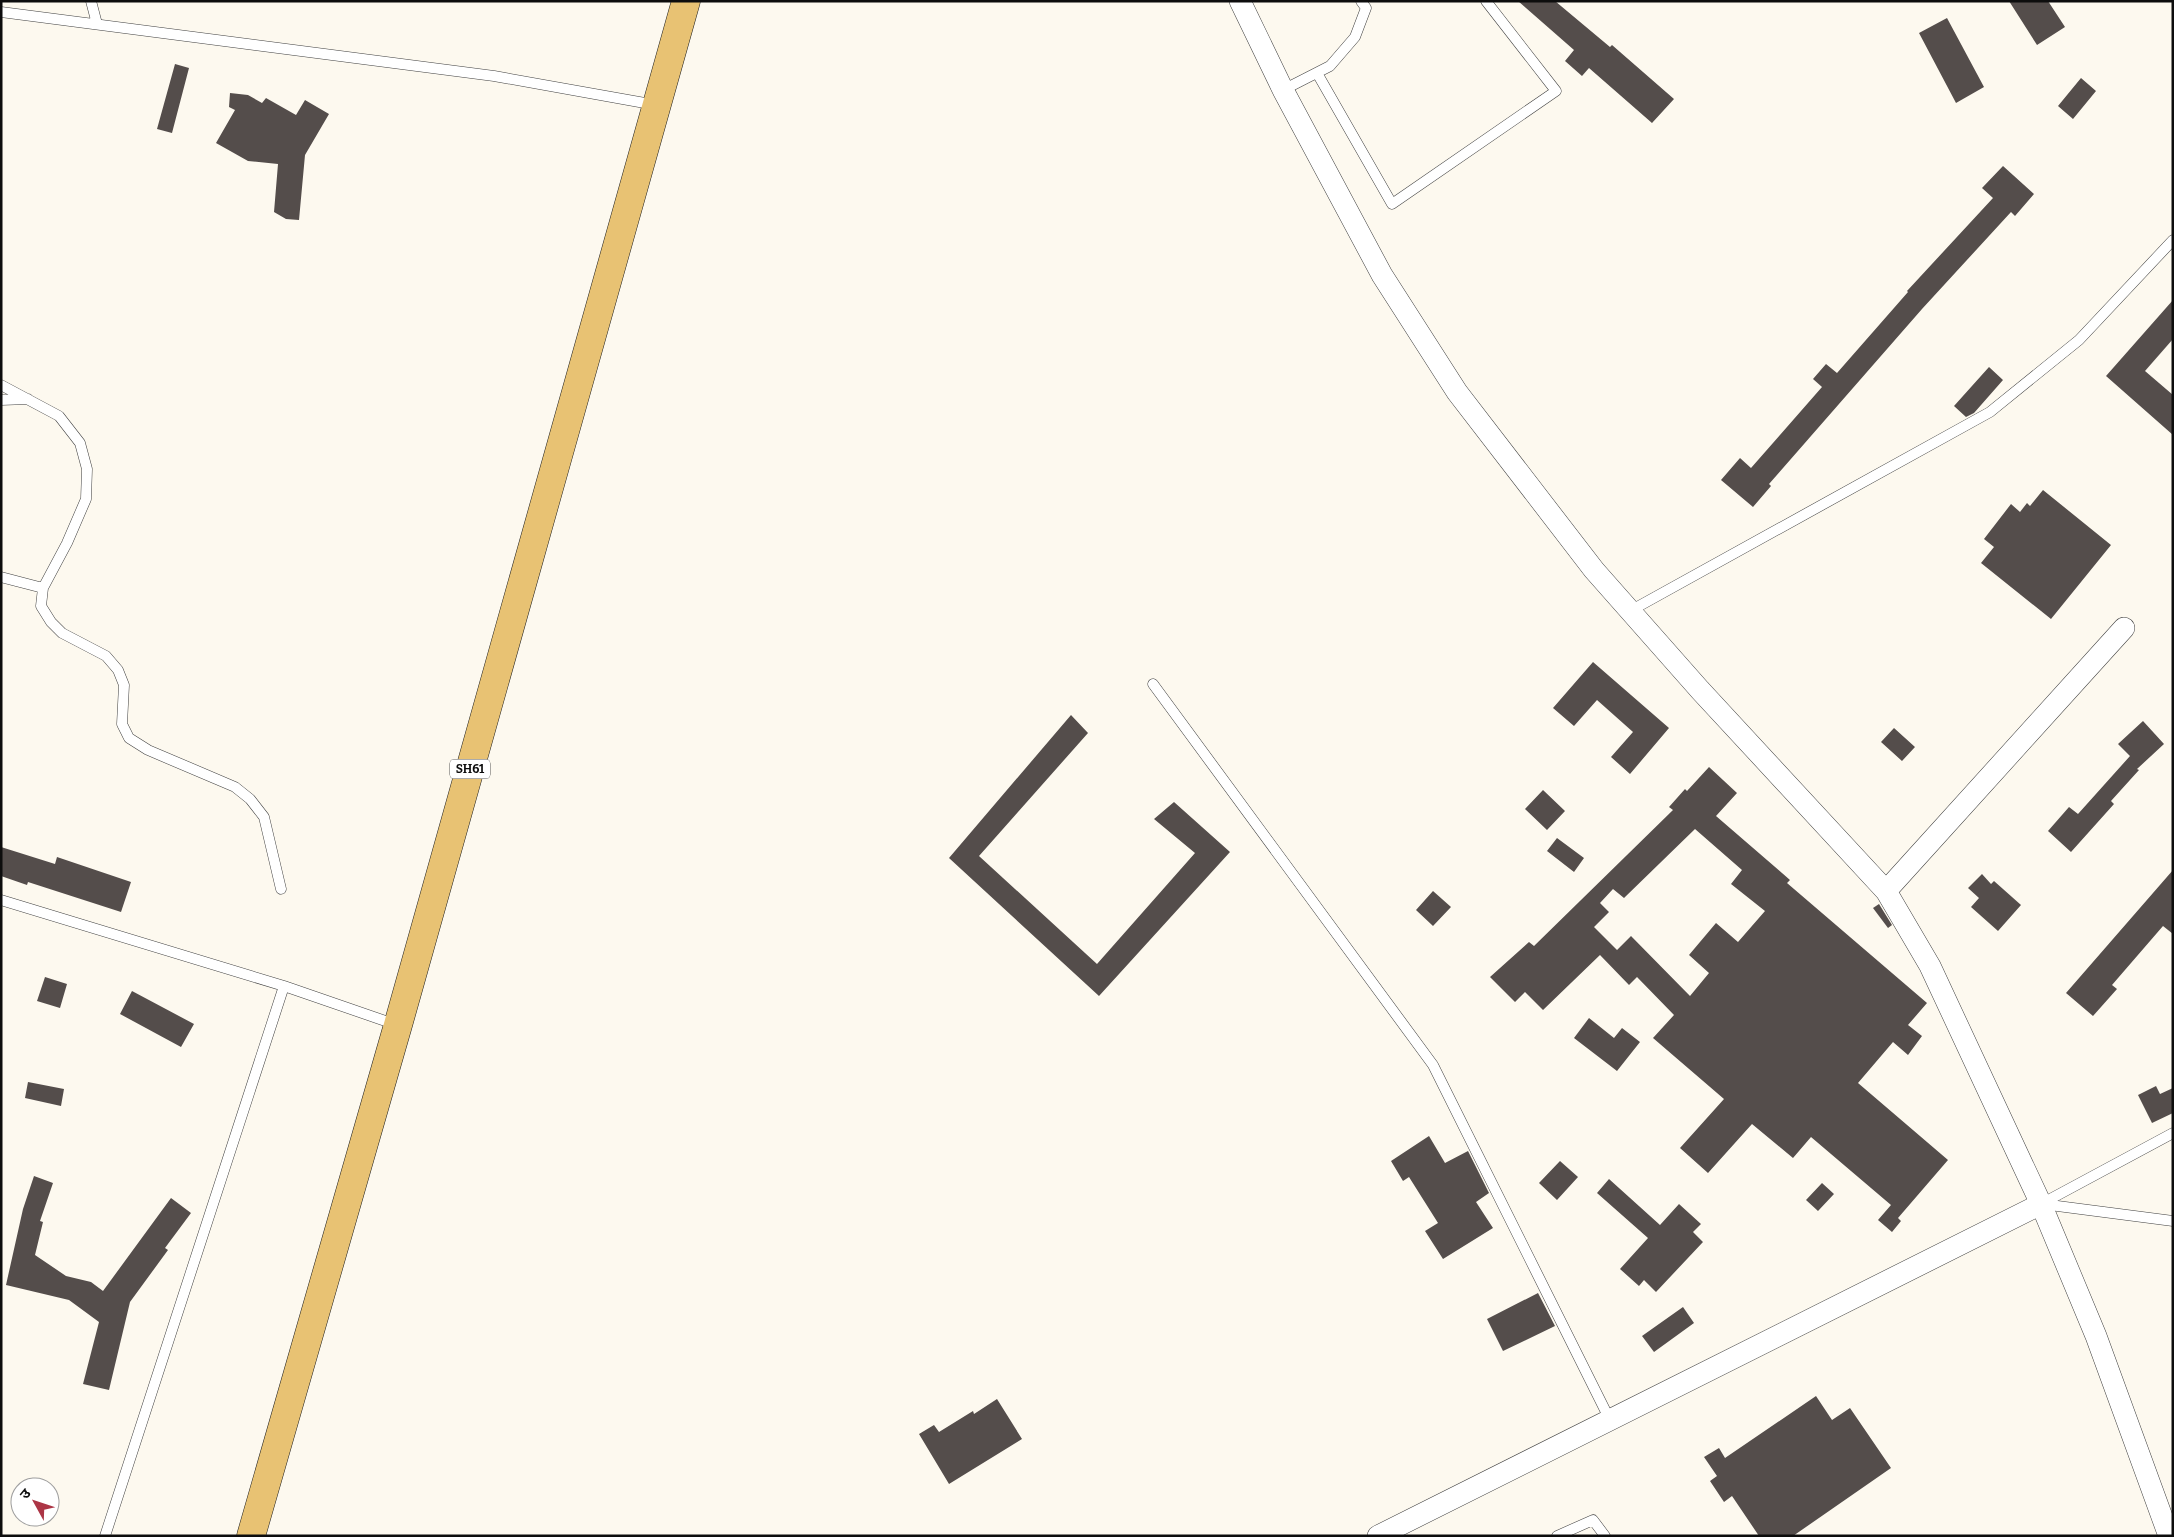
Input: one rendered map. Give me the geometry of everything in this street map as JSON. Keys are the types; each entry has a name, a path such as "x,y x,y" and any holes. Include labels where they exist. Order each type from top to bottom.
{"main road":[{"name":"SH61","path":"252,1536 686,1"}],"street":[{"path":"1240,1 1283,90 1382,275 1457,392 1594,570 1700,690 1886,891 1930,966 2041,1204 2096,1336 2169,1536"},
{"path":"1886,891 2124,628"},
{"path":"1378,1536 2041,1204"}],"lane":[{"path":"91,1 97,24"},
{"path":"1283,90 1330,66 1355,37 1366,8 1361,1"},
{"path":"1317,73 1392,204 1556,92 1486,1"},
{"path":"1,12 494,76 657,105"},
{"path":"1630,611 1990,412 2079,340 2173,240"},
{"path":"1,384 60,416 80,443 87,468 86,499 67,543 43,588 41,606 51,622 62,633 106,656 118,670 124,685 122,724 129,738 148,750 235,787 250,799 264,817 281,889"},
{"path":"1,400 28,398"},
{"path":"1,577 43,588"},
{"path":"1153,684 1433,1065 1610,1420"},
{"path":"1,900 284,986 398,1025"},
{"path":"105,1536 284,986"},
{"path":"2041,1204 2173,1133"},
{"path":"2041,1204 2173,1221"},
{"path":"1557,1536 1593,1520 1605,1536"}],"building":[{"path":"1518,1 1555,1 1610,47 1612,45 1674,99 1652,123 1589,68 1582,76 1565,61 1574,50"},
{"path":"2009,1 2048,1 2065,27 2037,45"},
{"path":"1947,18 1984,87 1956,103 1919,33"},
{"path":"175,64 189,68 172,133 157,129"},
{"path":"2081,78 2096,91 2073,119 2058,106"},
{"path":"230,93 248,95 262,103 266,98 296,115 305,100 329,114 305,155 299,220 286,219 274,212 278,164 248,161 216,143 235,110 229,107"},
{"path":"2003,166 2034,194 2015,216 2011,212 1922,309 1769,484 1771,486 1753,507 1721,480 1740,458 1751,468 1822,387 1813,379 1826,364 1837,373 1907,291 1993,198 1982,188"},
{"path":"2173,300 2173,339 2145,371 2173,395 2173,435 2106,376"},
{"path":"1989,367 2003,380 1974,413 1966,417 1954,406"},
{"path":"2043,490 2111,545 2051,619 1981,563 1994,547 1984,539 2011,504 2020,512 2027,503 2030,506"},
{"path":"1593,662 1669,728 1630,774 1611,757 1633,732 1597,700 1574,726 1553,708"},
{"path":"1071,715 1088,733 979,856 1097,964 1195,853 1154,819 1174,802 1230,852 1099,996 949,858"},
{"path":"2143,721 2164,744 2137,769 2139,770 2111,801 2114,804 2071,852 2048,831 2069,807 2078,814 2130,756 2118,744"},
{"path":"1894,728 1915,747 1902,761 1881,742"},
{"path":"1709,767 1737,793 1716,816 1790,880 1787,883 1927,1003 1908,1025 1922,1036 1908,1055 1893,1042 1858,1083 1948,1160 1898,1218 1901,1221 1892,1232 1878,1220 1891,1205 1811,1137 1793,1158 1752,1124 1708,1173 1680,1148 1724,1099 1653,1038 1674,1015 1637,977 1629,985 1600,955 1543,1010 1525,992 1515,1002 1490,977 1529,942 1534,946 1673,810 1669,807 1685,789 1687,791","holes":["1695,829 1742,870 1731,884 1765,911 1738,942 1716,923 1689,955 1709,973 1690,996 1631,936 1617,950 1594,927 1609,912 1600,903 1613,889 1624,898"]},
{"path":"1543,790 1565,811 1547,830 1525,809"},
{"path":"1557,838 1584,858 1574,872 1547,851"},
{"path":"1,847 55,864 57,857 131,882 121,912 28,882 27,885 1,876"},
{"path":"2173,870 2173,934 2163,926 2112,985 2117,989 2093,1016 2066,993"},
{"path":"1982,874 1991,884 1994,881 2021,905 1998,931 1971,907 1979,898 1968,888"},
{"path":"1433,891 1451,907 1433,926 1416,910"},
{"path":"1879,904 1892,925 1888,928 1873,908"},
{"path":"45,977 67,984 60,1008 37,1001"},
{"path":"132,991 194,1024 181,1047 120,1014"},
{"path":"1589,1018 1614,1038 1622,1028 1640,1042 1617,1071 1574,1038"},
{"path":"28,1082 64,1089 61,1106 25,1098"},
{"path":"2156,1086 2160,1094 2173,1088 2173,1113 2152,1123 2138,1095"},
{"path":"1429,1136 1445,1163 1468,1151 1489,1193 1476,1202 1493,1228 1443,1259 1425,1231 1438,1223 1409,1177 1403,1181 1391,1161"},
{"path":"1560,1161 1578,1177 1557,1200 1539,1183"},
{"path":"34,1176 53,1183 40,1221 43,1222 35,1255 66,1276 91,1282 103,1291 171,1198 191,1213 165,1248 168,1250 130,1302 109,1390 83,1384 99,1322 69,1300 6,1285 23,1209"},
{"path":"1609,1179 1660,1225 1679,1204 1701,1224 1693,1232 1703,1242 1656,1292 1644,1280 1639,1286 1620,1269 1648,1238 1597,1193"},
{"path":"1822,1183 1834,1194 1818,1211 1806,1200"},
{"path":"1538,1293 1555,1326 1503,1351 1487,1319"},
{"path":"1683,1307 1694,1323 1654,1352 1642,1336"},
{"path":"1816,1396 1832,1420 1850,1408 1891,1468 1793,1536 1759,1536 1732,1496 1724,1502 1710,1481 1717,1476 1704,1457 1719,1448 1725,1458"},
{"path":"997,1399 1022,1439 949,1484 919,1434 934,1425 939,1432 973,1411 974,1414"}]}
